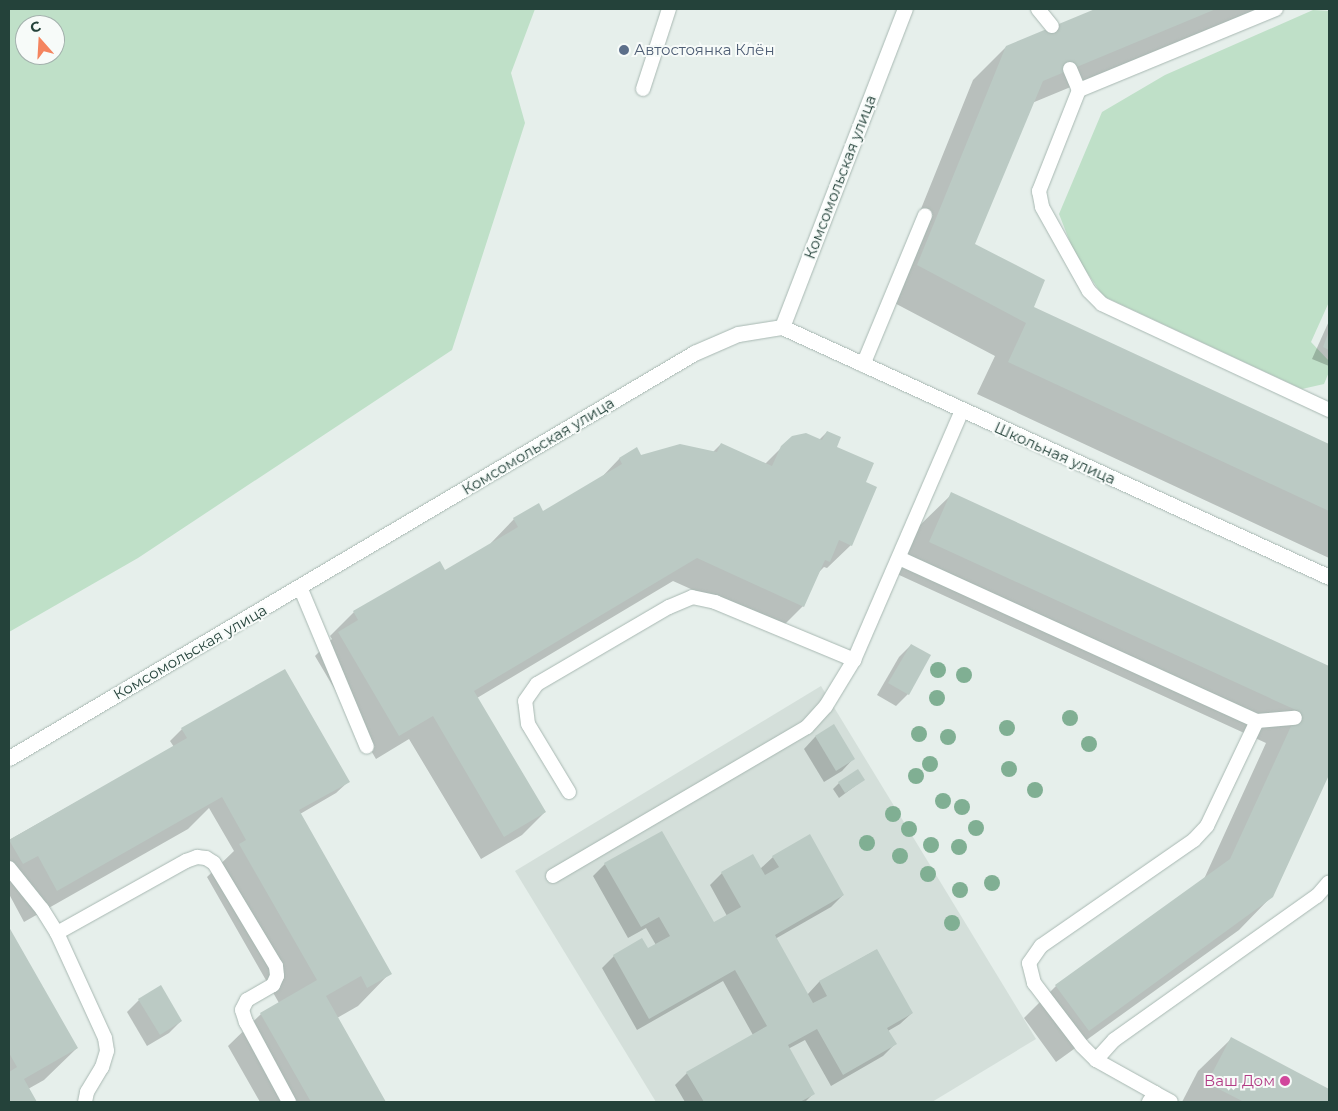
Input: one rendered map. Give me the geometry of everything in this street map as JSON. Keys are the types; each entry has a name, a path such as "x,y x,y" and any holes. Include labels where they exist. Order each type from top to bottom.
{"street":[{"name":"Комсомольская улица","path":"9,758 694,353 738,334 782,327 904,9"},
{"name":"Школьная улица","path":"782,327 962,411 1329,577"}],"lane":[{"path":"643,89 669,9"},
{"path":"1038,9 1052,26"},
{"path":"1079,90 1276,9"},
{"path":"1070,69 1079,90 1040,191 1042,207 1090,291 1102,304 1329,410"},
{"path":"863,365 925,215"},
{"path":"553,876 807,727 826,706 854,660 962,411"},
{"path":"899,558 1257,721 1295,718"},
{"path":"300,587 367,747"},
{"path":"569,792 528,724 525,701 537,684 669,606 692,598 715,602 854,660"},
{"path":"1171,1102 1152,1098 1096,1060 1082,1046 1034,983 1029,964 1041,946 1194,840 1207,826 1257,721"},
{"path":"57,933 186,861 198,857 206,858 214,863 276,966 277,976 273,985 247,1000 242,1010 243,1017 289,1102"},
{"path":"9,868 42,909 57,933 105,1038 107,1052 105,1059 87,1092 86,1102"},
{"path":"1096,1060 1114,1040 1317,896 1329,882"}],"shaded area":[{"path":"821,686 1036,1039 932,1102 656,1102 515,871"}],"green space":[{"path":"9,9 535,9 511,73 525,123 452,350 138,558 9,632"},
{"path":"1313,10 1329,11 1329,302 1311,342 1329,361 1329,372 1324,384 1302,389 1103,296 1075,255 1059,214 1102,112 1165,75"}],"building":[{"path":"1095,9 1216,9 1043,81 975,244 1045,280 1034,307 1329,444 1329,511 1008,362 1026,323 917,265 1006,46"},
{"path":"1329,331 1329,350 1323,347"},
{"path":"827,431 841,437 837,447 874,463 866,482 877,487 852,546 839,540 830,562 825,560 804,607 697,558 474,691 546,812 504,837 433,716 399,736 338,632 358,620 353,611 440,561 445,570 518,527 513,518 539,503 543,511 622,464 619,458 637,447 641,455 680,444 717,452 721,443 772,466 781,446 792,436 806,433 822,440"},
{"path":"951,492 1329,666 1329,775 1273,897 1089,1031 1055,985 1230,859 1298,711 929,542"},
{"path":"911,644 931,655 909,695 888,683"},
{"path":"285,669 350,782 299,810 392,974 367,988 361,976 326,996 386,1102 311,1102 260,1013 317,980 239,844 246,840 222,797 57,891 38,856 23,864 9,840 187,738 181,728"},
{"path":"834,724 855,759 836,771 815,736"},
{"path":"858,769 865,780 845,793 838,782"},
{"path":"662,831 714,922 741,907 721,872 753,854 765,875 779,867 772,856 810,834 844,895 775,935 813,1003 827,996 819,981 877,949 913,1013 887,1028 897,1044 843,1075 817,1029 788,1045 815,1094 800,1102 704,1102 686,1072 767,1026 735,970 649,1019 613,955 642,938 648,948 670,936 659,917 641,927 604,863"},
{"path":"9,927 78,1048 24,1079 37,1102 9,1102 9,1072 17,1067 9,1053"},
{"path":"161,985 182,1021 160,1035 138,999"},
{"path":"1231,1037 1329,1089 1329,1102 1244,1102 1207,1083"}],"place":[{"name":"Автостоянка Клён","path":"624,50"},
{"name":"Ваш Дом","path":"1285,1081"}]}
